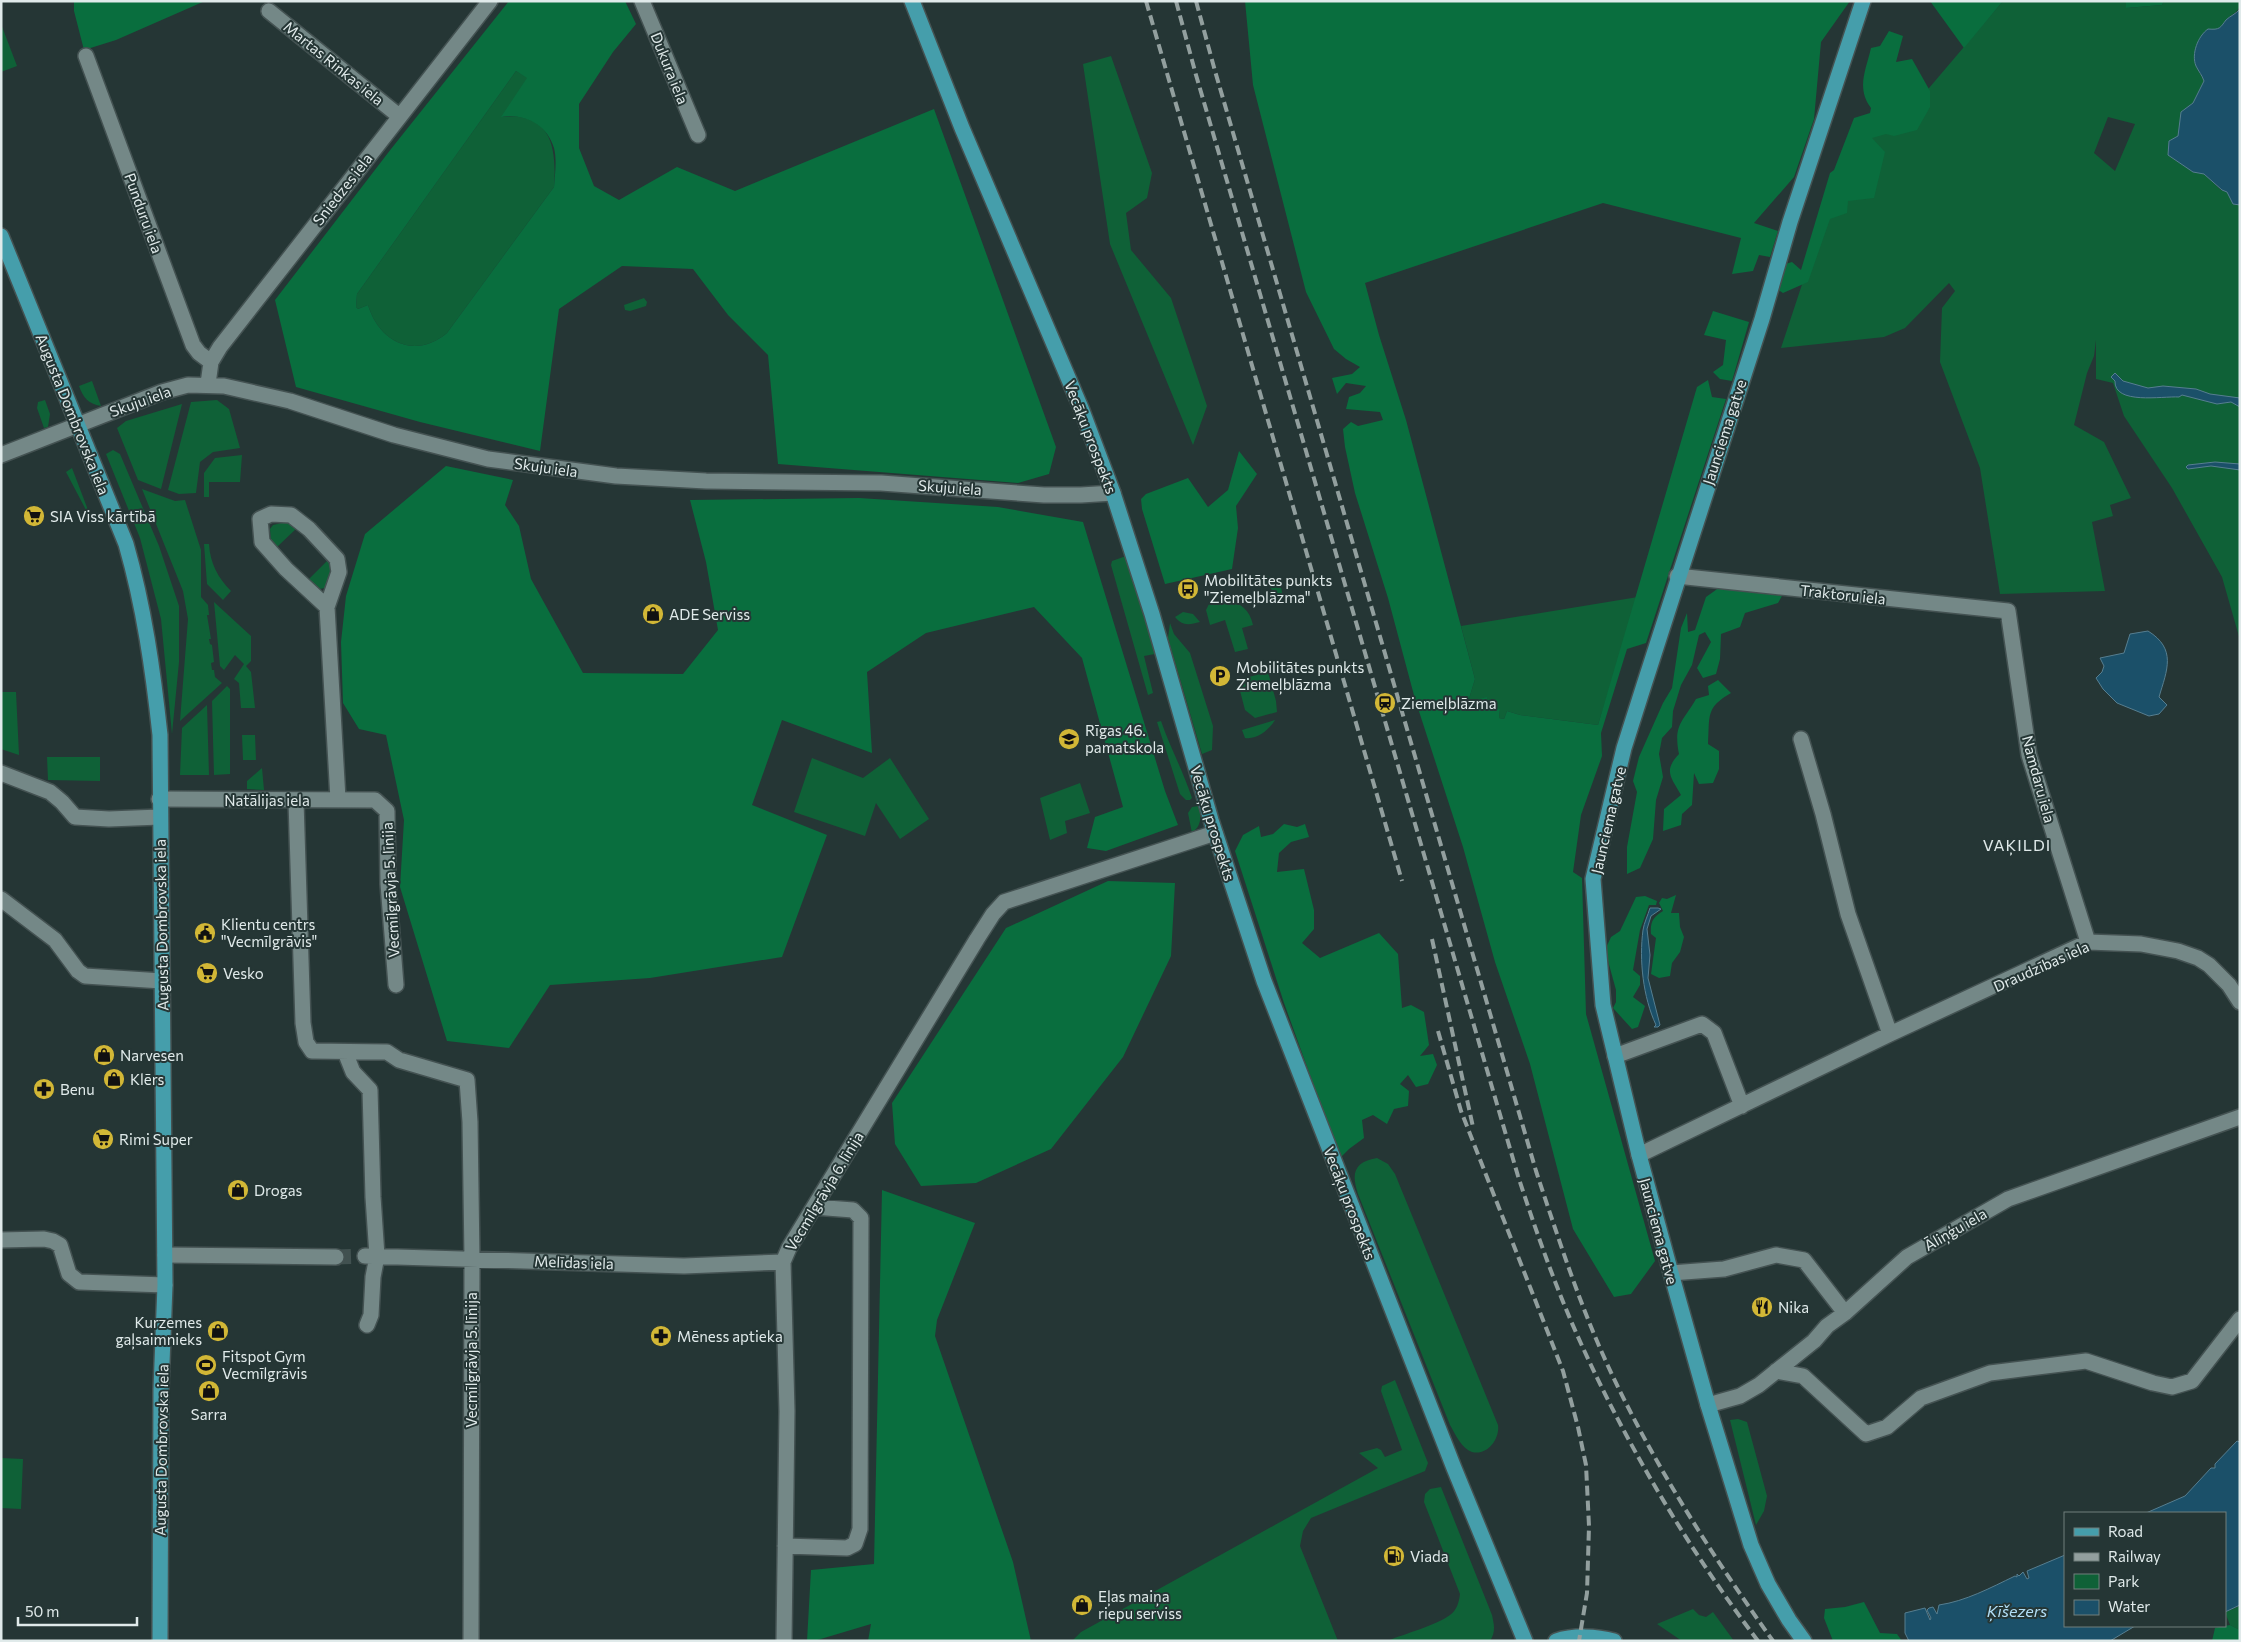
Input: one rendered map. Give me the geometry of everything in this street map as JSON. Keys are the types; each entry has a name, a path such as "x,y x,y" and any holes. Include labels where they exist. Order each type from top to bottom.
{"main road":[{"name":"Vecāķu prospekts","path":"912,1 962,128 1081,408 1113,492 1152,614 1215,833 1273,1008 1454,1468 1525,1641"},
{"name":"Jaunciema gatve","path":"1804,1641 1789,1620 1759,1564 1708,1405 1638,1155 1603,1004 1593,879 1624,748 1677,576 1762,319 1790,222 1863,1"},
{"name":"Augusta Dombrovska iela","path":"1,236 126,544 138,588 154,680 160,735 159,799 165,1254 161,1389 160,1641"},
{"path":"1556,1641 1563,1638 1599,1637 1614,1641"}],"street":[{"name":"Sniedzes iela","path":"208,384 211,362 236,325 490,1"},
{"name":"Dukura iela","path":"642,1 698,135"},
{"name":"Martas Rinkas iela","path":"269,11 399,116"},
{"name":"Punduru iela","path":"86,56 193,345 199,353 211,362"},
{"name":"Skuju iela","path":"1,454 162,392 188,385 208,384 290,401 394,435 488,459 607,475 706,481 881,482 1044,495 1081,495 1113,492"},
{"path":"327,607 286,569 262,542 260,518 271,514 292,515 309,529 337,559 339,572 327,607 338,799"},
{"name":"Traktoru iela","path":"1677,576 2008,612"},
{"name":"Namdaru iela","path":"2008,612 2029,755 2088,942"},
{"path":"1801,740 1823,814 1848,914 1890,1034"},
{"path":"1,773 50,792 75,817 109,819 160,817"},
{"name":"Natālijas iela","path":"159,799 375,800"},
{"path":"296,800 303,1023 306,1042 312,1051 345,1052 353,1072 370,1090 373,1197 371,1256 373,1276 371,1316 367,1325"},
{"name":"Vecmīlgrāvja 5. līnija","path":"375,800 387,811 388,884 396,985"},
{"name":"Vecmīlgrāvja 6. līnija","path":"784,1641 787,1411 783,1262 814,1207 977,939 993,914 1004,902 1215,833"},
{"path":"1,899 55,940 78,971 86,976 162,980"},
{"name":"Draudzības iela","path":"1638,1155 1890,1034 2088,942 2141,944 2198,958 2229,984 2240,1002"},
{"path":"1615,1056 1702,1024 1714,1033 1742,1106"},
{"name":"Vecmīlgrāvja 5. līnija","path":"345,1052 387,1052 399,1060 467,1080 470,1122 472,1258 471,1641"},
{"name":"Āliņģu iela","path":"1708,1405 1740,1396 1814,1341 1826,1326 1845,1313 1907,1257 2008,1199 2240,1116"},
{"path":"785,1546 847,1548 855,1544 860,1529 861,1218 854,1210 814,1207"},
{"path":"1,1240 44,1239 53,1241 60,1245 69,1274 79,1282 165,1285"},
{"path":"165,1254 336,1257"},
{"name":"Melīdas iela","path":"371,1256 684,1266 783,1262"},
{"path":"1671,1273 1724,1270 1776,1256 1804,1260 1845,1313"},
{"path":"1776,1371 1803,1376 1866,1434 1887,1427 1921,1398 1990,1374 2086,1361 2153,1383 2172,1387 2192,1381 2240,1319"}],"green space":[{"path":"74,1 205,1 116,40 84,50 74,11"},
{"path":"509,1 625,1 636,24 613,52 579,104 579,148 594,186 619,200 677,167 735,191 934,109 1056,447 1049,474 1018,483 778,464 768,355 728,315 693,269 622,266 559,309 540,451 420,422 296,387 275,300 391,149","holes":["516,71 527,78 501,117 510,116 526,119 534,122 546,132 555,153 554,187 447,333 435,341 423,345 411,346 400,343 380,329 368,305 358,309 356,307 357,294"]},
{"path":"1245,1 1850,1 1821,42 1814,119 1794,177 1754,223 1778,231 1770,257 1759,255 1753,271 1732,274 1741,238 1603,203 1365,283 1406,420 1475,679 1468,702 1487,697 1487,704 1500,709 1499,718 1504,719 1507,711 1520,715 1598,725 1697,387 1708,380 1712,397 1726,399 1646,643 1627,649 1601,733 1602,756 1581,815 1573,872 1582,878 1586,1014 1655,1261 1631,1294 1614,1297 1573,1229 1530,1064 1495,962 1463,847 1415,699 1388,598 1355,493 1343,429 1351,422 1358,426 1383,420 1380,412 1346,409 1349,397 1360,393 1366,386 1346,383 1337,394 1332,378 1352,374 1360,367 1334,349 1306,292 1253,85"},
{"path":"1930,1 2003,1 1964,48"},
{"path":"2003,1 2126,1 2126,8 2162,5 2164,1 2240,1 2237,11 2217,30 2196,66 2204,81 2193,103 2181,112 2178,136 2169,141 2168,155 2193,172 2204,174 2221,190 2227,192 2233,204 2240,205 2240,640 2222,577 2172,488 2124,416 2113,383 2096,379 2096,340 2094,356 2087,373 2074,425 2104,442 2131,498 2110,505 2113,516 2092,522 2105,591 2000,594 1980,468 1940,362 1942,308 1955,291 1949,283 1905,328 1884,337 1781,348 1851,136 1901,121","holes":["2108,117 2135,124 2115,171 2094,153"]},
{"path":"2126,1 2164,1 2162,5 2126,8"},
{"path":"1,24 17,66 1,72"},
{"path":"1889,31 1903,36 1896,62 1912,59 1930,91 1930,107 1917,130 1894,136 1886,134 1872,138 1885,152 1874,198 1848,201 1847,213 1830,219 1808,282 1783,293 1777,289 1782,265 1792,262 1801,270 1830,173 1834,170 1854,118 1870,113 1871,108 1866,101 1863,79 1871,48 1880,46"},
{"path":"1111,56 1152,173 1147,198 1126,213 1131,250 1171,298 1207,406 1193,445 1110,244 1083,64"},
{"path":"516,71 528,78 502,117 518,117 531,120 541,126 548,135 554,158 554,187 447,333 435,341 423,345 411,346 400,343 380,329 368,305 358,309 356,307 357,294"},
{"path":"644,298 647,302 646,306 630,311 625,310 624,305"},
{"path":"1713,311 1749,322 1732,381 1720,379 1713,372 1723,365 1726,340 1704,335"},
{"path":"92,381 101,406 93,404 87,399 79,386"},
{"path":"45,400 50,414 48,427 44,428 37,408 38,402"},
{"path":"217,400 229,409 240,448 213,452 200,462 196,493 179,494 168,490 191,402"},
{"path":"182,404 161,489 138,480 117,428 126,421"},
{"path":"113,450 120,454 159,546 179,606 179,662 172,734 161,619 140,538 106,454"},
{"path":"1239,451 1257,474 1236,506 1238,528 1232,569 1165,584 1142,509 1141,499 1146,494 1188,478 1208,507 1228,490"},
{"path":"242,455 240,482 209,482 209,497 204,497 204,473 215,458"},
{"path":"446,466 513,480 505,505 519,526 531,579 583,673 683,674 718,630 706,562 690,500 859,498 998,507 1083,522 1165,791 1178,825 1106,851 1087,848 1095,817 1123,807 1082,658 1034,607 926,633 867,672 872,753 782,720 752,805 827,835 782,957 650,978 550,985 509,1048 447,1041 400,887 404,820 386,735 359,729 343,703 341,642 346,596 365,534"},
{"path":"72,468 88,510 86,510 66,472"},
{"path":"142,489 175,501 185,500 201,550 201,597 208,605 209,615 207,615 211,639 209,639 212,645 214,662 211,663 212,670 214,670 215,677 222,683 180,721 188,619 183,591"},
{"path":"286,522 298,527 277,547 271,541 270,529 273,525"},
{"path":"204,544 209,544 211,558 216,570 222,581 231,591 223,600 207,584"},
{"path":"1126,556 1155,654 1144,656 1153,693 1148,695 1111,565 1112,561"},
{"path":"329,559 333,571 328,587 320,589 309,579"},
{"path":"1261,574 1274,578 1279,583 1282,592 1281,604 1279,605 1275,595 1266,583 1252,576"},
{"path":"1720,587 1787,587 1778,603 1745,613 1740,627 1721,634 1720,659 1716,674 1703,678 1697,668 1711,642 1705,632 1699,635 1692,665 1681,685 1673,711 1672,727 1662,738 1659,754 1663,777 1656,800 1653,839 1640,868 1627,874 1627,847 1637,792 1633,781 1639,757 1663,703 1672,688 1681,628 1687,613 1688,632 1695,630 1706,597"},
{"path":"1638,597 1598,725 1520,715 1507,711 1504,719 1499,718 1500,709 1468,702 1475,679 1461,626"},
{"path":"1226,600 1244,608 1252,620 1253,625 1242,628 1248,649 1235,652 1225,620 1210,625 1206,610 1209,604"},
{"path":"214,602 251,636 251,661 246,666 251,672 255,708 241,708 239,683 234,679 244,664 235,655 224,670 220,666"},
{"path":"1183,612 1193,614 1200,622 1189,624 1180,622 1175,617"},
{"path":"1170,623 1174,634 1190,653 1213,726 1212,750 1202,754 1168,638"},
{"path":"1268,672 1277,712 1255,718 1245,710 1239,687 1245,678"},
{"path":"1718,680 1731,693 1717,703 1710,714 1709,720 1708,744 1719,751 1719,769 1713,783 1699,784 1694,773 1692,805 1682,814 1681,825 1663,831 1664,809 1681,795 1670,774 1671,765 1679,754 1677,744 1678,729 1696,699 1709,695 1708,686"},
{"path":"227,686 230,689 230,774 214,775 212,701"},
{"path":"1,692 16,692 19,755 1,749"},
{"path":"207,705 209,775 180,775 182,728"},
{"path":"1275,720 1262,734 1245,738 1242,730"},
{"path":"1161,721 1192,798 1190,800 1186,800 1180,794 1157,722"},
{"path":"242,735 255,735 256,760 243,760"},
{"path":"47,757 100,757 100,781 48,780"},
{"path":"812,758 863,778 890,758 929,819 900,839 876,803 865,836 794,812"},
{"path":"262,768 264,790 247,789 247,781"},
{"path":"1080,783 1090,813 1065,821 1067,833 1050,840 1040,798"},
{"path":"1199,806 1200,821 1198,827 1192,833 1188,813 1192,807"},
{"path":"1284,824 1297,827 1305,824 1309,837 1291,842 1279,853 1277,872 1304,869 1314,910 1314,929 1302,943 1320,958 1379,933 1398,954 1402,1008 1411,1005 1424,1012 1429,1045 1420,1056 1433,1054 1437,1065 1428,1084 1416,1087 1408,1075 1400,1084 1409,1091 1408,1106 1394,1109 1387,1124 1373,1115 1362,1120 1364,1138 1340,1158 1284,1003 1235,851 1243,835 1259,826 1261,837 1273,834"},
{"path":"1108,881 1175,883 1171,956 1123,1057 1051,1149 976,1183 921,1186 895,1144 892,1103 1006,928"},
{"path":"1676,895 1671,913 1679,913 1680,927 1684,937 1680,952 1672,963 1670,976 1659,978 1651,974 1656,938 1651,934 1651,926 1657,915 1663,911 1659,903 1662,898 1667,899"},
{"path":"1645,896 1657,901 1656,905 1649,905 1640,930 1633,970 1640,976 1640,985 1633,997 1645,1006 1638,1027 1632,1029 1613,1008 1616,1002 1616,990 1605,950 1611,937 1620,931 1636,897"},
{"path":"1377,1158 1388,1164 1395,1174 1498,1425 1497,1435 1492,1445 1478,1453 1465,1448 1450,1425 1358,1194 1355,1180 1356,1170 1363,1162"},
{"path":"882,1190 975,1223 937,1320 935,1336 1013,1562 1031,1641 868,1641 871,1624 814,1641 807,1641 811,1570 874,1564"},
{"path":"1395,1380 1428,1463 1425,1471 1311,1518 1303,1531 1300,1546 1338,1641 1072,1641 1081,1632 1378,1468 1359,1453 1377,1448 1381,1450 1385,1457 1402,1450 1381,1391 1382,1386"},
{"path":"1738,1419 1747,1422 1767,1496 1764,1511 1756,1525 1730,1420"},
{"path":"1,1458 23,1459 21,1509 1,1508"},
{"path":"1441,1487 1492,1615 1493,1634 1490,1641 1387,1641 1444,1619 1452,1613 1458,1603 1460,1594 1424,1502 1425,1494 1430,1489"},
{"path":"1864,1602 1880,1633 1897,1634 1902,1641 1833,1641 1824,1618 1825,1609 1845,1607"},
{"path":"2240,1606 2240,1630 2230,1625 2226,1612"},
{"path":"1693,1609 1699,1615 1706,1617 1713,1612 1734,1641 1682,1641 1657,1624"},
{"path":"2230,1625 2240,1630 2240,1641 2212,1641 2215,1628"}],"water":[{"path":"2240,9 2240,205 2233,204 2227,192 2222,190 2204,174 2193,172 2168,155 2169,141 2178,136 2181,112 2193,103 2204,81 2196,66 2194,56 2198,41 2204,32 2208,29 2219,28"},
{"path":"2115,373 2123,381 2148,388 2163,386 2196,389 2210,394 2240,398 2240,407 2231,402 2217,404 2182,395 2179,397 2151,398 2130,396 2117,389 2115,381 2111,377"},
{"path":"2215,462 2240,464 2240,470 2211,466 2188,469 2186,467 2188,465"},
{"path":"2148,631 2163,645 2167,661 2165,678 2159,697 2167,705 2159,714 2149,716 2117,703 2103,689 2096,678 2102,672 2104,666 2100,658 2124,653 2130,634"},
{"path":"1650,908 1661,909 1651,916 1647,929 1650,955 1648,978 1660,1025 1658,1027 1654,1027 1656,1025 1645,991 1642,966 1643,930"},
{"path":"2237,1441 2240,1442 2240,1605 2226,1612 2226,1512 2148,1512 2185,1496 2211,1468 2215,1468 2215,1464"},
{"name":"Ķīšezers","path":"2064,1555 2064,1627 2133,1627 2110,1641 1909,1641 1905,1633 1905,1613 1925,1608 1930,1620 1931,1618 1927,1610 1929,1608 1933,1607 1937,1614 1939,1605 1978,1594 2015,1576 2017,1577 2017,1574 2019,1576 2023,1572 2027,1579 2029,1578 2027,1571"}],"tunnel":[{"path":"336,1257 365,1256"}],"railway":[{"path":"1146,1 1402,881"},
{"path":"1176,1 1518,1176 1537,1231 1571,1321 1610,1405 1632,1446 1704,1566 1758,1641"},
{"path":"1196,1 1536,1171 1569,1270 1608,1366 1644,1438 1705,1541 1773,1641"},
{"path":"1432,939 1473,1127"},
{"path":"1438,1031 1461,1111 1563,1371 1578,1427 1586,1465 1589,1526 1587,1593 1579,1641"}],"place":[{"name":"SIA Viss kārtībā","path":"34,516"},
{"name":"Mobilitātes punkts \"Ziemeļblāzma\"","path":"1188,589"},
{"name":"ADE Serviss","path":"653,614"},
{"name":"Mobilitātes punkts Ziemeļblāzma","path":"1220,676"},
{"name":"Ziemeļblāzma","path":"1385,703"},
{"name":"Rīgas 46. pamatskola","path":"1069,739"},
{"name":"Klientu centrs \"Vecmīlgrāvis\"","path":"205,933"},
{"name":"Vesko","path":"207,973"},
{"name":"Narvesen","path":"104,1055"},
{"name":"Klērs","path":"114,1079"},
{"name":"Benu","path":"44,1089"},
{"name":"Rimi Super","path":"103,1139"},
{"name":"Drogas","path":"238,1190"},
{"name":"Nika","path":"1762,1307"},
{"name":"Kurzemes gaļsaimnieks","path":"218,1331"},
{"name":"Mēness aptieka","path":"661,1336"},
{"name":"Fitspot Gym Vecmīlgrāvis","path":"206,1365"},
{"name":"Sarra","path":"209,1391"},
{"name":"Viada","path":"1394,1556"},
{"name":"Eļas maiņa riepu serviss","path":"1082,1605"}],"district":[{"name":"VAĶILDI","path":"2017,844"}]}
